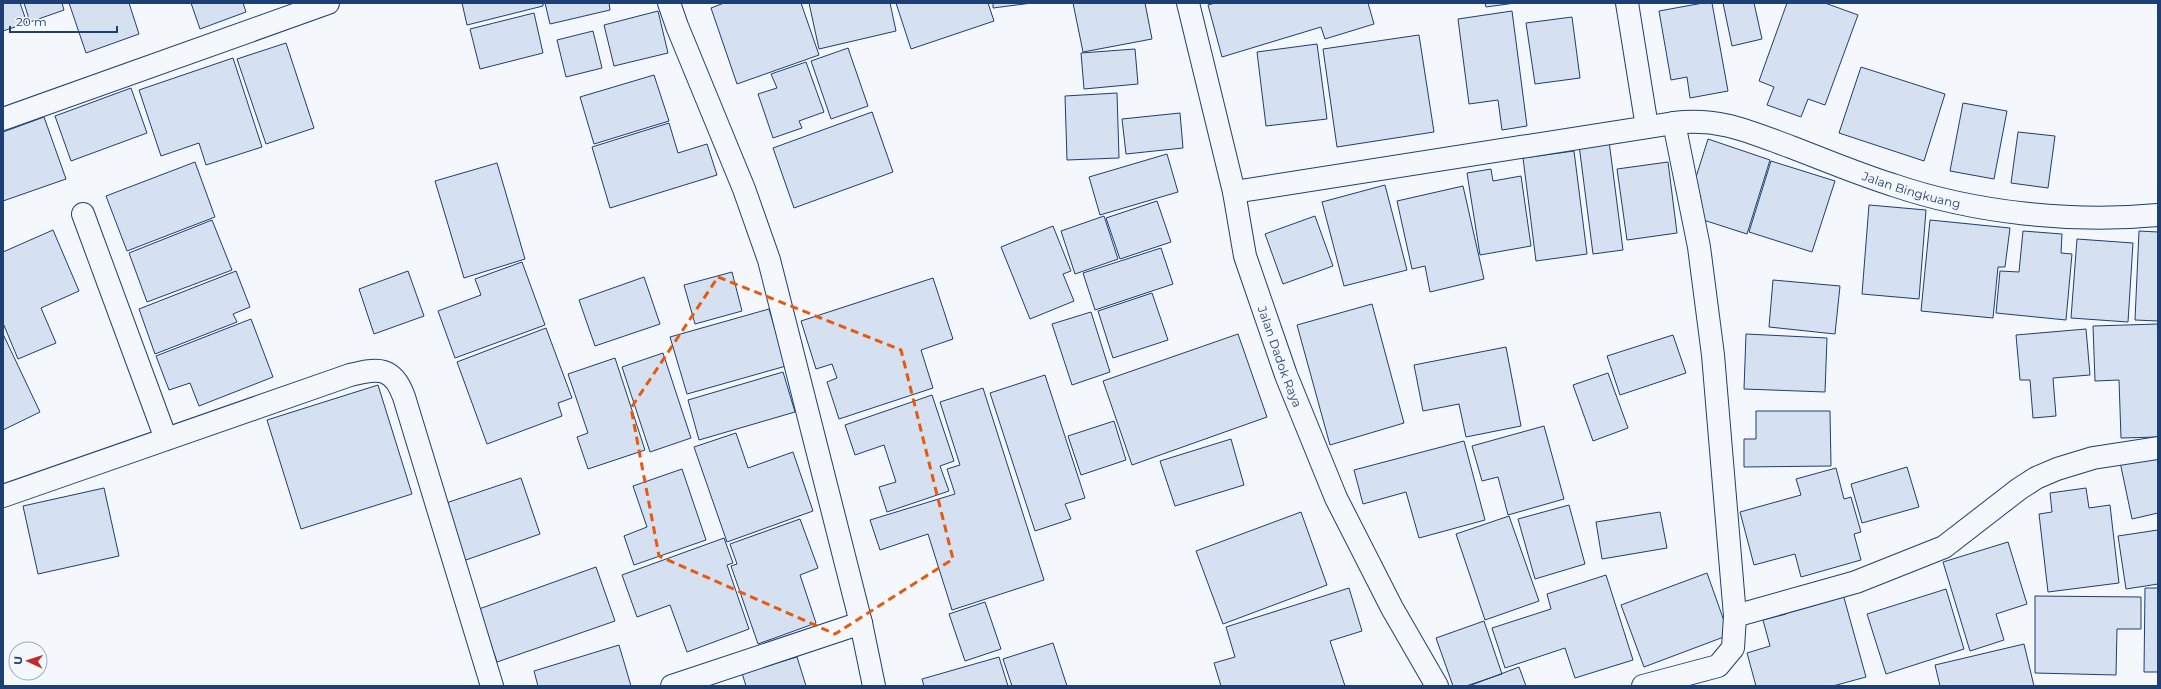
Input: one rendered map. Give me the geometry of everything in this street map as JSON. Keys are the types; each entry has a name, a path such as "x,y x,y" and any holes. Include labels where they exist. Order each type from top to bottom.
{"street":[{"path":"3,119 328,3"},
{"path":"670,3 677,26 744,189 769,260 862,623 874,686"},
{"name":"Jalan Dadok Raya","path":"1188,3 1234,192 1245,256 1289,383 1336,498 1392,608 1437,686"},
{"path":"1627,3 1647,127"},
{"name":"Jalan Bingkuang","path":"1234,192 1693,121 1732,125 1894,186 1973,206 2042,215 2096,217 2158,215"},
{"path":"1643,686 1718,666 1733,648 1734,616 1713,355 1699,247 1674,123"},
{"path":"83,214 166,439"},
{"path":"3,496 350,375 368,370 389,374 399,383 404,397 492,686"},
{"path":"1734,616 1856,582 1944,547 2019,489 2036,478 2057,469 2093,458 2158,448"},
{"path":"672,686 862,623"}],"highlighted area":[{"path":"718,277 901,350 953,559 835,634 659,556 631,408"}],"building":[{"path":"3,3 20,3 27,23 3,31"},
{"path":"24,3 62,3 64,10 30,22"},
{"path":"69,3 129,3 139,34 86,53"},
{"path":"191,3 243,3 246,12 200,29"},
{"path":"462,3 543,3 543,6 467,25"},
{"path":"545,3 609,3 610,10 550,24"},
{"path":"724,3 801,3 819,55 737,84 711,8"},
{"path":"809,3 890,3 896,31 819,49"},
{"path":"896,3 988,3 994,21 911,49"},
{"path":"993,3 1032,3 993,8"},
{"path":"1073,3 1145,3 1152,39 1083,52"},
{"path":"1215,3 1368,3 1374,24 1325,39 1321,27 1222,57 1208,5"},
{"path":"1485,3 1515,3 1486,7"},
{"path":"1703,3 1712,3 1728,91 1690,98 1687,77 1671,80 1659,11"},
{"path":"1723,3 1754,3 1762,39 1732,46"},
{"path":"1787,3 1825,3 1858,15 1825,105 1808,99 1801,117 1767,105 1774,87 1759,81"},
{"path":"658,11 668,53 614,66 604,25"},
{"path":"1512,11 1527,126 1502,130 1498,100 1469,104 1458,19"},
{"path":"534,13 543,53 480,69 470,29"},
{"path":"1572,17 1580,78 1535,84 1526,23"},
{"path":"593,31 602,68 566,77 557,40"},
{"path":"1419,35 1434,132 1337,147 1323,49"},
{"path":"286,43 314,128 266,144 237,59"},
{"path":"1317,44 1327,119 1266,126 1257,52"},
{"path":"848,48 868,106 831,119 811,61"},
{"path":"1135,49 1138,84 1084,89 1081,53"},
{"path":"233,58 262,147 206,165 199,143 161,156 139,90"},
{"path":"806,62 824,112 799,121 802,128 773,138 758,94 777,88 771,74"},
{"path":"1861,67 1945,94 1924,161 1839,133"},
{"path":"654,75 669,121 594,144 580,97"},
{"path":"131,88 147,133 71,161 55,116"},
{"path":"1117,93 1119,158 1067,160 1065,96"},
{"path":"1963,103 2007,111 1994,179 1950,171"},
{"path":"872,112 893,172 794,208 773,148"},
{"path":"1180,113 1183,148 1126,154 1122,119"},
{"path":"44,117 66,179 3,201 3,132"},
{"path":"669,123 678,153 707,144 717,175 610,208 592,147"},
{"path":"2018,132 2055,136 2048,188 2011,183"},
{"path":"1708,139 1770,160 1747,234 1694,217 1701,196 1691,193"},
{"path":"1609,141 1623,250 1593,254 1579,145"},
{"path":"1574,151 1587,254 1536,261 1523,158"},
{"path":"1167,154 1178,192 1100,215 1089,177"},
{"path":"1771,161 1835,181 1812,252 1749,232"},
{"path":"195,162 215,217 127,251 106,196"},
{"path":"1668,162 1677,233 1627,240 1617,169"},
{"path":"497,163 525,259 464,278 435,181"},
{"path":"1491,169 1493,181 1521,176 1531,246 1480,255 1467,173"},
{"path":"1385,185 1407,270 1344,286 1322,202"},
{"path":"1463,186 1484,279 1430,292 1425,266 1412,269 1397,201"},
{"path":"1157,201 1171,242 1120,259 1106,218"},
{"path":"1869,205 1926,210 1919,299 1862,294"},
{"path":"1104,216 1118,259 1075,274 1061,231"},
{"path":"1315,216 1333,266 1283,284 1265,234"},
{"path":"212,220 232,270 147,302 129,253"},
{"path":"1930,220 2010,228 2005,267 1998,267 1993,318 1921,311"},
{"path":"1053,226 1071,271 1063,274 1074,301 1030,319 1001,247"},
{"path":"53,230 79,291 41,308 56,343 18,359 3,323 3,252"},
{"path":"2023,231 2062,234 2061,253 2072,254 2066,320 1996,313 2000,271 2019,272"},
{"path":"2139,231 2158,232 2158,321 2135,320"},
{"path":"2077,239 2133,243 2128,322 2071,318"},
{"path":"1161,248 1173,284 1095,310 1083,273"},
{"path":"522,262 545,325 455,358 438,311 481,295 475,279"},
{"path":"236,271 250,307 233,314 237,322 155,354 139,309"},
{"path":"408,271 424,316 374,334 359,289"},
{"path":"732,272 742,311 695,324 684,285"},
{"path":"644,277 660,324 595,346 579,300"},
{"path":"933,278 953,339 921,350 933,388 839,419 827,382 837,378 832,364 816,369 801,321"},
{"path":"1773,280 1840,286 1835,334 1769,327"},
{"path":"1152,293 1168,340 1113,358 1098,311"},
{"path":"1372,304 1404,423 1330,445 1297,325"},
{"path":"769,309 786,366 687,394 670,337"},
{"path":"1091,312 1110,372 1072,385 1052,324"},
{"path":"251,319 273,377 199,406 190,383 169,390 156,356"},
{"path":"2158,324 2158,437 2121,438 2119,380 2095,381 2093,326"},
{"path":"546,328 572,398 558,403 562,416 487,444 457,362"},
{"path":"2086,329 2090,375 2053,378 2056,416 2033,418 2030,380 2020,380 2016,335"},
{"path":"3,334 40,412 3,430"},
{"path":"1238,334 1267,417 1132,465 1103,381"},
{"path":"1746,334 1827,338 1825,392 1744,389"},
{"path":"1673,335 1686,373 1620,395 1607,356"},
{"path":"1506,347 1521,426 1466,437 1459,404 1423,411 1414,365"},
{"path":"663,353 691,438 650,452 622,367"},
{"path":"615,358 645,450 588,469 577,437 588,433 568,374"},
{"path":"783,372 795,412 699,440 688,400"},
{"path":"1608,373 1628,428 1593,441 1573,385"},
{"path":"1045,375 1085,498 1065,504 1071,519 1035,531 990,393"},
{"path":"378,385 412,494 301,529 267,420"},
{"path":"983,388 1044,580 952,610 928,534 880,550 870,520 955,494 947,469 960,465 940,402"},
{"path":"932,395 954,461 940,466 949,491 887,512 879,487 896,482 884,445 855,455 845,425"},
{"path":"1756,411 1830,411 1831,466 1744,467 1744,439 1756,439"},
{"path":"1114,421 1126,460 1081,475 1068,436"},
{"path":"1544,426 1564,499 1508,515 1498,477 1482,481 1472,446"},
{"path":"736,433 748,468 793,452 813,511 727,542 694,447"},
{"path":"1231,439 1244,485 1175,506 1160,461"},
{"path":"1464,441 1485,520 1419,538 1406,492 1363,504 1354,470"},
{"path":"2158,454 2158,513 2132,519 2120,462"},
{"path":"1907,467 1919,507 1862,523 1851,484"},
{"path":"1836,468 1844,499 1851,497 1861,532 1854,534 1861,560 1801,577 1795,554 1754,565 1740,512 1801,495 1796,479"},
{"path":"682,469 706,540 634,565 624,536 647,527 633,486"},
{"path":"521,478 540,534 463,561 443,504"},
{"path":"104,488 119,556 38,574 23,506"},
{"path":"2086,488 2089,508 2110,505 2119,583 2048,592 2039,514 2052,512 2050,493"},
{"path":"1569,505 1585,564 1535,579 1518,519"},
{"path":"1301,512 1327,585 1223,624 1196,551"},
{"path":"1660,512 1667,548 1602,559 1596,522"},
{"path":"1509,516 1539,601 1485,620 1456,534"},
{"path":"800,519 818,568 800,575 816,623 758,644 731,566 737,564 730,544"},
{"path":"2158,530 2158,584 2126,589 2118,536"},
{"path":"724,538 733,563 727,565 749,629 687,652 670,605 637,617 622,575"},
{"path":"2008,542 2027,604 1996,614 2004,640 1970,651 1943,562"},
{"path":"596,567 615,621 497,662 479,609"},
{"path":"1707,573 1729,635 1644,667 1621,605"},
{"path":"1606,575 1633,660 1575,678 1565,648 1505,668 1492,628 1551,609 1547,594"},
{"path":"1841,587 1866,677 1833,686 1756,686 1747,653 1770,646 1763,620 1786,614 1784,603"},
{"path":"1349,588 1362,631 1330,641 1345,686 1221,686 1214,663 1235,657 1226,627"},
{"path":"2145,588 2158,588 2158,672 2144,672"},
{"path":"1946,589 1964,649 1886,674 1867,614"},
{"path":"2035,596 2141,597 2141,629 2117,629 2116,675 2035,673"},
{"path":"985,602 1001,649 965,661 949,614"},
{"path":"1484,621 1502,674 1466,686 1453,686 1436,638"},
{"path":"1053,643 1067,686 1012,686 1003,659"},
{"path":"2024,644 2034,686 1940,686 1935,665"},
{"path":"619,645 631,686 538,686 534,671"},
{"path":"797,657 806,686 746,686 742,673"},
{"path":"999,657 1008,686 924,686 922,679"},
{"path":"1519,667 1526,686 1469,686"}]}
